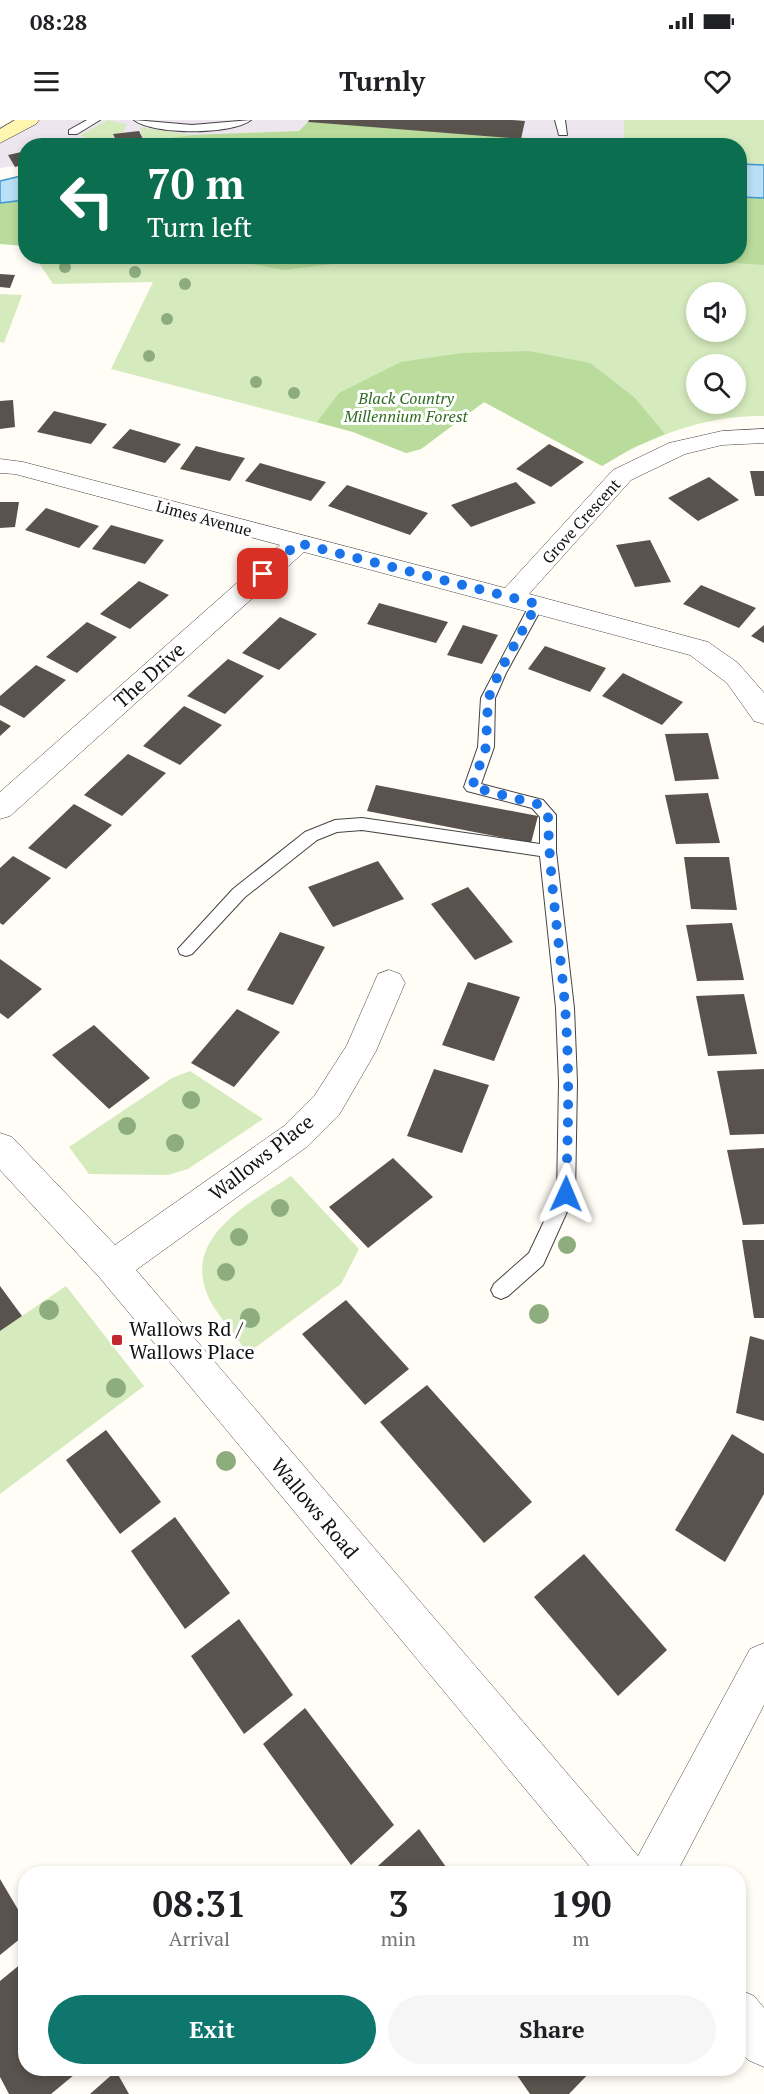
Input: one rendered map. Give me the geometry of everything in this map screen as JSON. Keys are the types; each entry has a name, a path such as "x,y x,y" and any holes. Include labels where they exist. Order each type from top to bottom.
{"main road":[{"path":"0,136 29,120"}],"street":[{"name":"Grove Crescent","path":"512,597 622,475 677,448 722,438 764,436"},
{"name":"Limes Avenue","path":"0,466 15,467 699,648 726,664 738,676 764,714"},
{"name":"The Drive","path":"0,808 298,543"},
{"name":"Wallows Place","path":"112,1267 296,1136 327,1105 360,1051 389,983"},
{"name":"Wallows Road","path":"0,1147 112,1267 618,1866"},
{"path":"656,1866 764,1663"},
{"path":"746,2022 764,2044"}],"lane":[{"path":"73,132 95,120"},
{"path":"139,120 172,128 200,130 240,121"},
{"path":"560,120 563,133"},
{"path":"501,1290 536,1258 566,1194 568,1082 566,1018 548,851 548,815 537,804 472,787 486,747 488,699 499,673 537,604"},
{"path":"186,950 239,893 311,836 335,826 362,824 548,851"}],"shaded area":[{"path":"12,120 624,120 624,138 462,138 299,131 171,138 18,138 18,165 0,168 0,127"}],"green space":[{"path":"108,120 126,124 123,133 114,134 116,138 86,138 80,135"},
{"path":"624,120 764,120 764,416 721,419 680,429 640,445 602,466 484,402 421,449 406,453 353,432 111,369 153,282 53,284 40,264 747,264 747,138 624,138"},
{"path":"308,122 526,138 142,138 140,127 193,135 299,131"},
{"path":"308,122 526,138 171,138 299,131"},
{"path":"747,197 764,198 764,265 747,264"},
{"path":"18,201 18,245 0,244 0,203"},
{"path":"252,264 333,264 284,270"},
{"path":"0,294 22,295 4,343 0,342"},
{"name":"Black Country Millennium Forest","path":"529,351 590,363 635,398 665,434 632,448 602,466 484,402 421,449 406,453 353,432 317,422 339,393 401,362 462,353"},
{"path":"190,1071 263,1119 188,1169 168,1175 89,1174 69,1147 172,1078"},
{"path":"291,1176 359,1249 341,1284 248,1353 212,1304 203,1281 203,1261 210,1243 237,1212"},
{"path":"66,1286 144,1386 0,1494 0,1331"}],"water":[{"path":"747,164 764,165 764,198 747,197"},
{"path":"18,177 18,201 0,203 0,181"}],"building":[{"path":"309,120 525,121 521,138 308,122"},
{"path":"139,131 142,138 115,138 113,134"},
{"path":"18,153 18,166 15,167 8,155"},
{"path":"0,274 15,275 10,288 0,287"},
{"path":"13,400 15,427 0,429 0,401"},
{"path":"54,411 107,424 91,444 37,432"},
{"path":"130,429 181,444 165,463 112,448"},
{"path":"549,444 584,462 551,487 516,469"},
{"path":"196,446 245,458 230,481 180,469"},
{"path":"260,463 326,482 311,501 245,481"},
{"path":"750,471 764,471 764,496 755,496"},
{"path":"709,477 739,500 698,521 668,498"},
{"path":"516,482 536,503 471,527 451,505"},
{"path":"347,485 428,513 410,535 328,506"},
{"path":"0,502 19,502 15,527 0,528"},
{"path":"46,508 99,526 79,548 25,530"},
{"path":"111,525 164,540 145,564 92,549"},
{"path":"650,540 671,582 635,587 616,545"},
{"path":"139,581 169,595 130,629 100,614"},
{"path":"701,585 756,608 739,628 683,604"},
{"path":"379,603 448,622 436,643 367,624"},
{"path":"280,617 317,634 279,670 242,653"},
{"path":"87,622 117,637 77,673 46,657"},
{"path":"463,625 498,635 482,664 447,655"},
{"path":"764,625 764,643 751,636"},
{"path":"545,646 606,668 590,692 528,669"},
{"path":"228,659 264,676 225,714 187,696"},
{"path":"36,665 66,680 24,718 0,705 0,696"},
{"path":"623,673 683,702 662,725 602,696"},
{"path":"184,706 222,725 180,765 143,746"},
{"path":"0,720 11,726 0,736"},
{"path":"708,733 719,779 675,781 665,734"},
{"path":"128,754 166,773 122,816 84,795"},
{"path":"376,785 538,816 531,843 367,811"},
{"path":"708,793 720,843 676,844 665,795"},
{"path":"74,804 112,825 66,869 28,848"},
{"path":"13,856 51,878 3,925 0,923 0,868"},
{"path":"684,857 729,857 737,910 691,909"},
{"path":"378,861 404,899 333,927 308,887"},
{"path":"468,887 513,942 475,960 431,904"},
{"path":"732,923 744,980 697,981 686,925"},
{"path":"280,932 325,947 293,1005 247,990"},
{"path":"0,959 42,989 8,1019 0,1013"},
{"path":"468,982 520,997 494,1061 442,1045"},
{"path":"744,994 757,1054 708,1056 696,996"},
{"path":"237,1009 280,1032 234,1087 191,1063"},
{"path":"94,1025 150,1078 109,1109 52,1055"},
{"path":"434,1069 489,1085 462,1153 407,1136"},
{"path":"764,1069 764,1134 730,1135 717,1071"},
{"path":"764,1148 764,1224 743,1225 727,1150"},
{"path":"393,1158 433,1197 368,1248 329,1207"},
{"path":"742,1240 764,1240 764,1318 754,1318"},
{"path":"0,1286 22,1316 0,1331"},
{"path":"346,1300 409,1369 365,1405 302,1334"},
{"path":"750,1336 764,1340 764,1421 736,1413"},
{"path":"427,1385 532,1502 484,1543 380,1422"},
{"path":"106,1430 161,1502 120,1534 66,1460"},
{"path":"732,1434 764,1454 764,1494 725,1562 675,1530"},
{"path":"175,1517 230,1593 185,1629 131,1551"},
{"path":"584,1554 667,1650 618,1696 534,1597"},
{"path":"239,1619 293,1695 244,1734 191,1656"},
{"path":"305,1708 394,1825 351,1865 263,1744"},
{"path":"419,1829 445,1866 378,1866"},
{"path":"0,1879 18,1909 18,1940 0,1955"},
{"path":"18,1966 18,2076 73,2076 51,2094 9,2094 0,2077 0,1981"},
{"path":"110,2076 119,2076 129,2094 90,2094"},
{"path":"518,2076 586,2076 569,2094 530,2094"}],"place":[{"name":"Wallows Rd / Wallows Place","path":"117,1340"}],"route":[{"path":"263,574 298,543 537,604 499,673 488,699 486,747 472,787 537,804 548,815 548,851 565,1008 568,1082 566,1194"}]}
